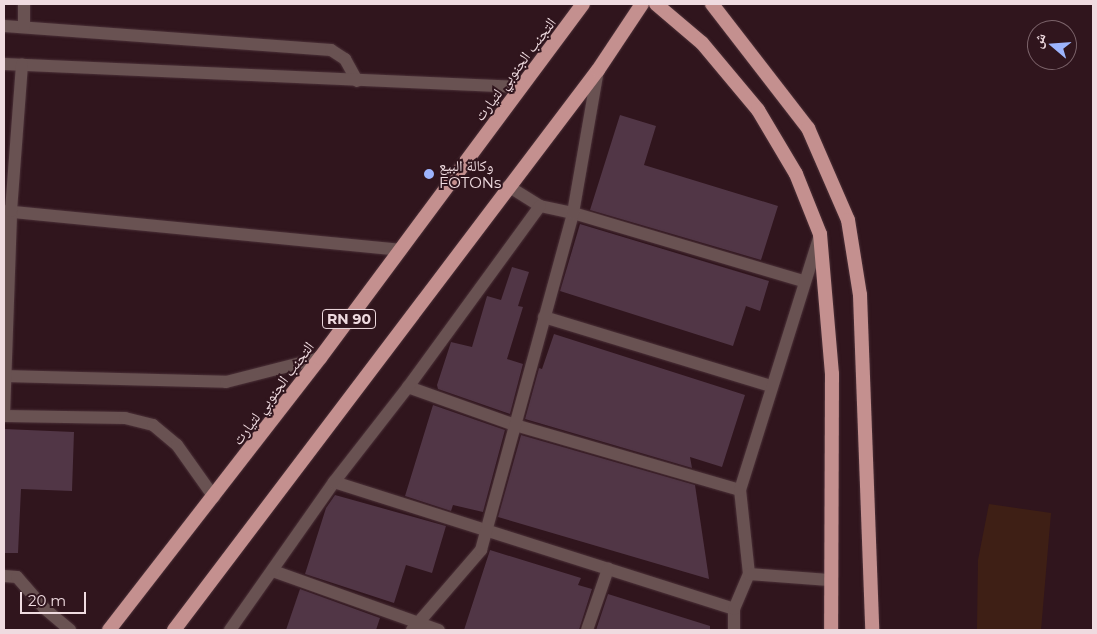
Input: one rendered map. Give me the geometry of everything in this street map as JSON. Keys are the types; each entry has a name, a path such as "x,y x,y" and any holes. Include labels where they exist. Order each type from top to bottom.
{"highway":[{"name":"التجنب الجنوبي لتيارت","path":"109,630 320,358 583,4"},
{"name":"RN 90","path":"174,630 508,186 598,70 642,4"},
{"path":"656,4 702,43 758,110 796,174 820,234 832,374 829,580 832,630"},
{"path":"712,4 808,128 848,220 860,295 872,630"}],"street":[{"path":"24,4 24,27"},
{"path":"4,26 332,50 344,59 357,80"},
{"path":"4,64 521,87"},
{"path":"22,64 7,211 4,416 125,418 153,425 177,445 214,497"},
{"path":"416,627 481,550 573,213 598,70"},
{"path":"508,186 540,206 573,213 803,281"},
{"path":"230,630 274,571 334,482 408,387 540,206"},
{"path":"7,211 401,250"},
{"path":"734,630 734,608 749,574 740,490 803,281 820,234"},
{"path":"544,317 771,386"},
{"path":"5,376 226,382 320,358"},
{"path":"408,387 515,425 740,490"},
{"path":"334,482 734,608"},
{"path":"587,630 608,569"},
{"path":"274,571 416,627 439,630"},
{"path":"749,574 829,580"},
{"path":"4,576 17,577 44,608 70,630"}],"shaded area":[{"path":"989,504 1051,513 1041,630 977,630 978,560"}],"building":[{"path":"620,115 656,126 644,165 778,206 761,260 590,210"},
{"path":"580,224 769,281 760,311 746,306 733,346 560,291"},
{"path":"512,267 529,272 518,306 523,307 507,359 523,364 510,414 438,389 437,385 451,342 472,347 487,296 501,300"},
{"path":"554,334 745,395 722,467 690,457 692,468 525,419 539,368 542,369"},
{"path":"433,405 505,430 483,512 453,505 451,511 405,496"},
{"path":"4,429 74,432 72,491 21,489 18,553 4,553"},
{"path":"521,435 695,485 709,579 498,517"},
{"path":"335,495 446,526 432,573 406,565 394,603 305,574 326,508"},
{"path":"490,550 581,578 578,585 592,589 579,630 464,630"},
{"path":"300,589 380,618 376,630 286,630"},
{"path":"608,594 710,626 710,630 596,630"}],"place":[{"name":"وكالة البيع FOTONs","path":"429,174"}]}
